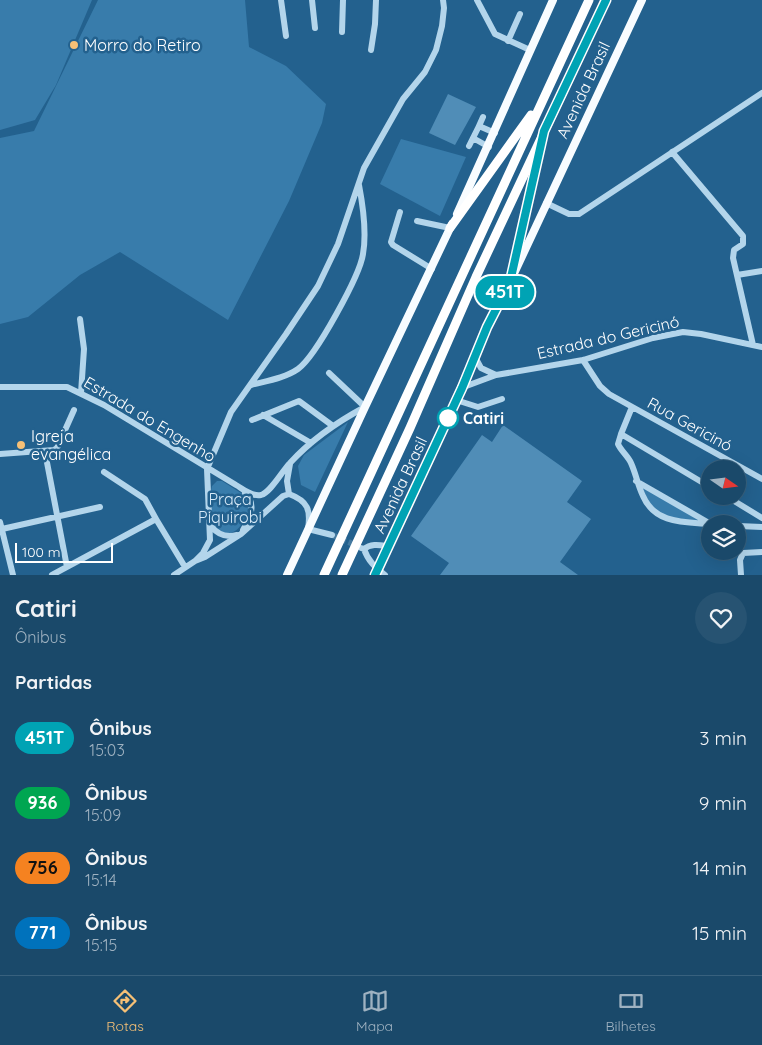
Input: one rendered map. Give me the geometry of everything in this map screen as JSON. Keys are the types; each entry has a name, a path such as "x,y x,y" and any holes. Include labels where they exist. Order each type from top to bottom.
{"highway":[{"name":"Avenida Brasil","path":"324,575 589,0"},
{"name":"Avenida Brasil","path":"342,575 410,428 476,277 606,0"},
{"path":"450,228 544,96"},
{"path":"510,282 544,131"}],"main road":[{"path":"287,575 365,407 432,270 553,0"},
{"name":"Avenida Brasil","path":"376,572 462,388 487,327 510,282 642,0"}],"street":[{"path":"281,0 286,36"},
{"path":"312,0 316,28"},
{"path":"342,32 343,0"},
{"path":"370,50 375,24 376,0"},
{"path":"174,575 195,561 208,546 210,525 207,469 231,412 318,286 338,244 364,168 402,98 426,72 436,50 442,26 443,0"},
{"path":"477,0 496,34 530,50"},
{"path":"508,41 520,14"},
{"path":"546,203 569,214 579,214 762,92"},
{"path":"469,146 483,117"},
{"path":"479,126 495,133"},
{"path":"473,138 488,146"},
{"path":"672,152 742,236 743,244 733,254 753,345"},
{"path":"251,385 288,374 298,369 311,356 328,329 361,264 364,253 362,200 359,184"},
{"path":"400,212 391,242 432,270"},
{"path":"417,221 450,228"},
{"path":"737,275 762,271"},
{"path":"80,319 84,349 81,393"},
{"name":"Estrada do Gericinó","path":"462,388 496,375 583,360 653,338 683,332 762,347"},
{"path":"475,357 481,368 496,375"},
{"name":"Rua Gericinó","path":"583,360 600,386 632,407 762,479"},
{"path":"208,488 216,479 225,479 251,494 260,495 268,490 290,462 311,443 365,407 329,373"},
{"name":"Estrada do Engenho","path":"0,386 67,387 81,393 225,479"},
{"path":"456,400 478,407 502,399"},
{"path":"252,420 299,400 334,426"},
{"name":"Rua Gericinó","path":"620,434 632,407"},
{"path":"0,454 45,452 58,448 74,410"},
{"path":"264,415 311,443"},
{"path":"701,482 620,434 618,444 631,464 647,506 664,519 701,523"},
{"path":"45,452 68,567"},
{"path":"289,494 287,481 290,462"},
{"path":"104,472 145,498 185,567"},
{"path":"636,481 701,519"},
{"path":"236,485 247,495 252,504 251,515 239,534"},
{"path":"195,561 205,558 239,534 283,496 289,494 299,499 309,509 308,529 332,535"},
{"path":"741,505 762,518"},
{"path":"2,529 100,508"},
{"path":"52,575 156,519"},
{"path":"0,522 13,575"},
{"path":"210,525 223,536 239,534"},
{"path":"746,527 762,528"},
{"path":"384,575 376,572 363,548 374,545 388,546"},
{"path":"741,575 740,560 743,553 759,552"}],"green space":[{"path":"0,0 92,0 56,85 35,120 0,130"},
{"path":"98,0 245,0 249,47 286,66 326,104 322,123 289,201 228,320 120,252 80,275 28,317 0,324 0,138 34,131"},
{"path":"401,139 466,157 440,216 380,184"},
{"path":"348,422 315,492 301,485 298,466 304,455"},
{"name":"Praça Piquirobi","path":"217,481 222,481 244,495 250,505 241,525 233,532 222,532 217,529 213,520 211,491 212,486"},
{"path":"636,481 701,519 701,522 655,514"}],"building":[{"path":"448,94 476,107 455,145 429,133"},
{"path":"503,425 582,481 567,502 591,519 560,562 578,575 440,575 449,563 411,536 482,435 492,442"}],"tunnel":[{"path":"332,535 360,547"}],"bus line":[{"name":"451T","path":"375,575 462,388 487,327 510,282 544,131 606,0"}],"place":[{"name":"Morro do Retiro","path":"74,45"},
{"name":"Catiri","path":"448,418"},
{"name":"Igreja evangélica","path":"21,445"}]}
